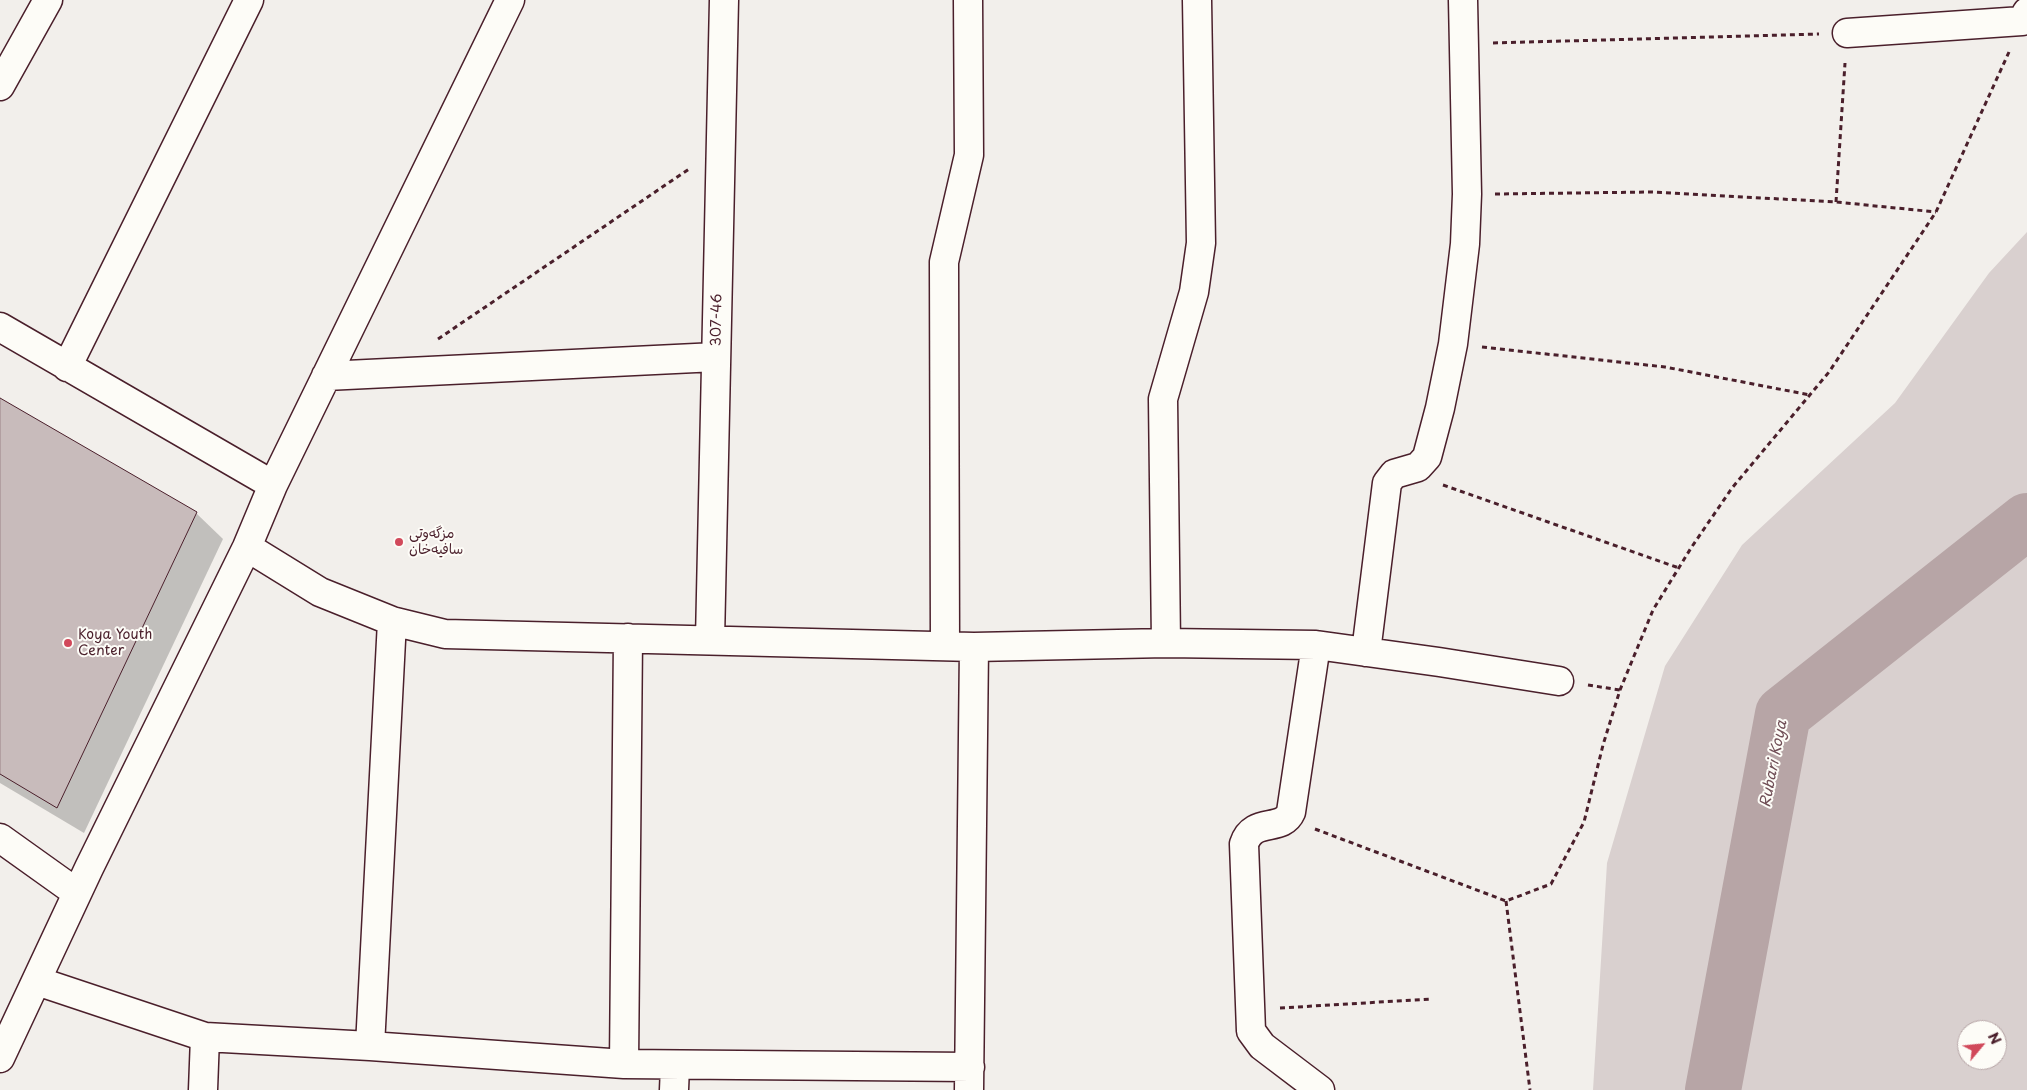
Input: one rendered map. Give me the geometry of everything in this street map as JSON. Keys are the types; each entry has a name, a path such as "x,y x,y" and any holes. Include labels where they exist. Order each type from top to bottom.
{"street":[{"path":"0,86 48,0"},
{"path":"67,367 249,0"},
{"path":"0,1058 77,893 247,547 273,485 510,0"},
{"name":"307-46","path":"710,640 724,0"},
{"path":"945,646 944,262 969,155 968,0"},
{"path":"1166,643 1163,398 1194,292 1201,242 1197,0"},
{"path":"1366,652 1387,483 1394,474 1418,466 1427,456 1440,408 1453,344 1465,244 1467,194 1463,0"},
{"path":"1847,33 2024,16"},
{"path":"0,327 273,485"},
{"path":"326,376 716,357"},
{"path":"247,547 320,592 392,621 445,634 974,647 1166,643 1316,645 1559,681"},
{"path":"370,1046 392,621"},
{"path":"624,1064 628,638"},
{"path":"1316,645 1291,812 1287,819 1282,822 1257,827 1246,837 1244,844 1251,1031 1257,1042 1320,1090"},
{"path":"37,980 205,1037 370,1046 624,1064 674,1078 969,1079 974,647"},
{"path":"0,838 77,893"},
{"path":"203,1090 205,1037"}],"path":[{"path":"1287,819 1506,901 1551,884 1584,822 1603,745 1620,690 1653,610 1732,488 1829,372 1936,212 1995,86 2024,16"},
{"path":"1464,43 1847,33 1836,202"},
{"path":"437,340 721,147"},
{"path":"1467,194 1652,192 1836,202 1936,212"},
{"path":"1453,344 1665,367 1810,395"},
{"path":"1418,466 1428,476 1453,489 1679,568"},
{"path":"1506,901 1530,1090"},
{"path":"1249,1010 1431,999"}],"shaded area":[{"path":"2027,232 2027,1090 1593,1090 1607,863 1665,666 1742,545 1895,403 1989,273"}],"building":[{"name":"Koya Youth Center","path":"0,398 197,512 57,808 0,774"}],"waterway":[{"name":"Rubari Koya","path":"1713,1090 1783,714 2027,521"}],"place":[{"name":"مزگه‌وتی سافیه‌خان","path":"399,542"},
{"name":"Koya Youth Center","path":"68,643"}]}
